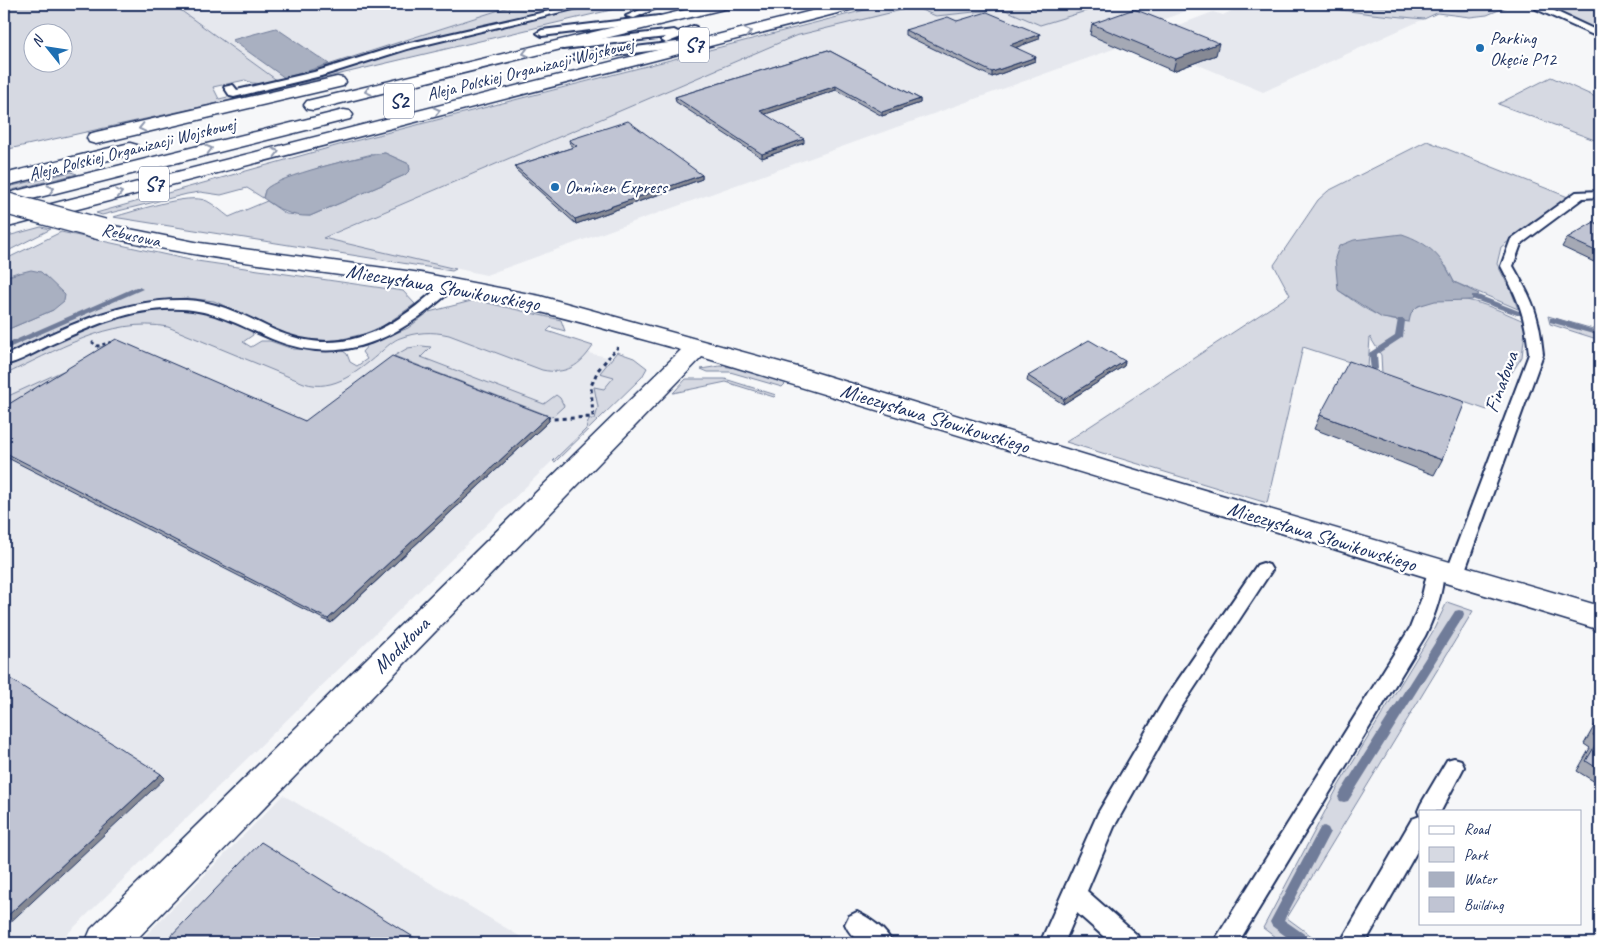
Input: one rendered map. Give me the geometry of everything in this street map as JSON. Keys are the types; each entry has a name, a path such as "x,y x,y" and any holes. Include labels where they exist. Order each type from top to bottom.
{"main road":[{"name":"Aleja Polskiej Organizacji Wojskowej","path":"389,104 559,48 666,16 727,4"},
{"name":"Aleja Polskiej Organizacji Wojskowej","path":"666,16 693,29 796,4"},
{"name":"S7","path":"4,222 856,4"},
{"name":"S7","path":"412,64 559,48 666,16"},
{"name":"Aleja Polskiej Organizacji Wojskowej","path":"297,109 559,48"},
{"path":"79,142 385,70"},
{"name":"Aleja Polskiej Organizacji Wojskowej","path":"4,202 361,111"},
{"name":"Aleja Polskiej Organizacji Wojskowej","path":"4,180 145,146"},
{"name":"Rebusowa","path":"4,202 104,230 260,258"},
{"name":"Mieczysława Słowikowskiego","path":"260,258 449,285 532,301 698,347 1444,573 1600,618"},
{"name":"Modułowa","path":"105,943 698,347"}],"lane":[{"path":"228,88 234,94 317,74 404,47 590,4"},
{"path":"1539,7 1600,35"},
{"path":"559,48 610,25 666,16"},
{"path":"559,48 610,25 666,16"},
{"path":"559,48 612,40 666,16"},
{"path":"559,48 612,40 666,16"},
{"path":"595,71 693,29"},
{"path":"559,48 647,48 715,40"},
{"name":"Finałowa","path":"1224,943 1418,631 1536,354 1533,322 1527,303 1507,266 1515,242 1580,195 1600,194"},
{"path":"4,361 102,318 168,304 208,306 234,315 291,342 327,347 348,345 380,336 398,328 422,311 449,285"},
{"path":"1052,943 1074,895 1085,864 1106,820 1183,688 1263,570"},
{"path":"1430,810 1454,767"},
{"path":"1352,943 1419,828"},
{"path":"1074,895 1128,943"},
{"path":"857,924 880,943"}],"path":[{"path":"91,341 97,346 116,342"},
{"path":"542,416 552,419 593,417 595,408 591,386 598,372 618,348"}],"shaded area":[{"path":"172,4 518,4 278,81"},
{"path":"1109,4 1205,4 1162,20 1176,26 1213,12 1223,15 1246,4 1321,4 1341,10 1424,19 1263,92 1194,63 1173,71 1119,47 486,275 322,239 795,36 914,6 936,16 1003,9 1040,25"},
{"path":"197,318 326,386 423,323 535,342 612,358 629,386 58,943 4,943 4,373 101,330"},
{"path":"283,795 531,943 138,943"}],"green space":[{"path":"4,4 172,4 278,81 518,4 583,4 466,31 306,75 265,84 252,83 245,80 213,87 219,99 319,76 420,45 597,4 636,4 218,103 4,150"},
{"path":"888,4 1109,4 1040,25 1003,9 936,16 914,7 795,36 323,238 456,269 452,271 113,217 147,207 187,199 207,201 229,217 267,201 286,214 310,216 405,175 410,170 409,164 385,153 372,154 318,168 265,191 263,198 247,188 221,195 200,192 102,215 96,213 339,145"},
{"path":"1321,4 1384,7 1405,6 1403,4 1484,7 1490,4 1513,4 1487,15 1470,17 1437,13 1424,19 1341,10"},
{"path":"1537,4 1600,4 1600,31"},
{"path":"1551,77 1600,99 1600,142 1498,104"},
{"path":"1427,141 1568,197 1501,247 1497,264 1518,309 1454,282 1446,266 1338,290 1368,310 1392,320 1401,321 1419,306 1433,301 1460,299 1487,306 1526,322 1522,357 1487,410 1382,374 1381,355 1370,337 1368,368 1303,347 1267,503 1066,442 1290,295 1274,265 1318,200 1328,191"},
{"path":"71,172 77,174 4,192 4,188"},
{"path":"41,227 51,229 4,253 4,237"},
{"path":"61,232 190,260 403,291 415,304 376,331 338,340 311,341 292,337 214,301 187,298 160,300 133,305 100,315 4,357 4,331 53,310 18,272 4,277 4,260"},
{"path":"475,300 561,320 565,331 551,327 547,331 593,346 583,359 572,367 565,370 551,371 542,370 449,335 418,333 395,340 346,378 326,385 315,385 304,383 168,327 147,325 104,331 83,338 4,375 4,365 100,322 151,309 177,307 203,310 240,324 252,331 253,335 243,342 251,347 261,341 270,341 293,349 343,351 347,354 350,362 357,366 367,359 362,352 368,345 408,328 429,312"},
{"path":"1548,316 1600,331 1600,340 1550,324"},
{"path":"114,343 118,344 4,413 4,398 102,353 97,348"},
{"path":"431,347 421,357 544,404 556,395 564,406 552,417 394,356 408,348"},
{"path":"617,352 634,358 647,368 642,377 555,462 553,461 586,429 589,419 595,419 598,407 594,387 604,389 614,377 600,373"},
{"path":"720,366 740,368 786,383 782,387 730,372 708,372 701,369"},
{"path":"686,379 725,379 776,395 774,397 726,382 673,393"},
{"path":"1447,602 1473,611 1287,918 1321,943 1283,943 1263,928 1339,785 1433,631"}],"water":[{"path":"1427,4 1490,4 1476,9 1459,11 1442,9"},
{"path":"276,28 329,64 285,78 232,40"},
{"path":"385,153 409,164 410,170 405,175 310,216 291,214 263,198 265,190 272,184 341,162"},
{"path":"1402,234 1420,242 1434,252 1445,265 1454,282 1479,294 1472,300 1435,301 1418,306 1411,313 1409,322 1382,318 1338,290 1335,258 1339,246 1354,240"},
{"path":"31,270 41,272 65,295 64,301 53,310 4,331 4,277"}],"building":[{"path":"1134,9 1219,43 1176,59 1092,24"},
{"path":"987,12 1040,34 1010,45 1036,57 992,72 905,30 948,17 957,21"},
{"path":"828,50 920,99 882,112 836,86 760,111 804,139 762,154 675,97"},
{"path":"628,121 702,175 575,219 515,166 577,146 569,140"},
{"path":"1594,222 1600,225 1600,253 1567,238"},
{"path":"116,339 305,421 392,356 548,416 328,619 4,452 4,407"},
{"path":"1089,340 1125,361 1064,399 1028,376"},
{"path":"1349,361 1465,402 1442,460 1320,415"},
{"path":"4,675 161,774 4,919"},
{"path":"1600,721 1600,770 1586,761 1599,739 1593,735"},
{"path":"261,842 423,943 164,943"}],"waterway":[{"path":"4,348 139,289"},
{"path":"1475,297 1520,313"},
{"path":"1553,320 1600,334"},
{"path":"1374,369 1373,353 1399,337 1401,321"},
{"path":"1344,797 1459,614"},
{"path":"1305,943 1276,922 1324,832"}],"place":[{"name":"Parking Okęcie P12","path":"1480,48"},
{"name":"Onninen Express","path":"555,187"}]}
